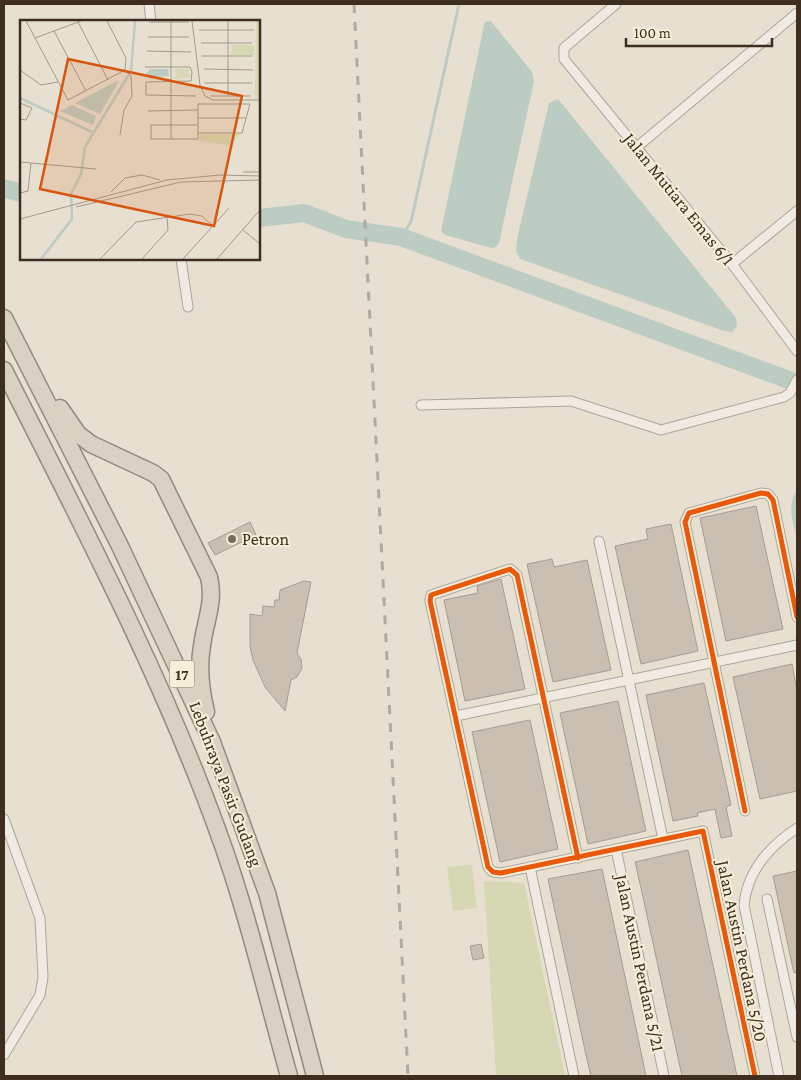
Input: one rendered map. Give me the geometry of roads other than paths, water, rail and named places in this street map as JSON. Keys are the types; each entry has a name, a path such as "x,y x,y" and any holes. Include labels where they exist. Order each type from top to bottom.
{"highway":[{"name":"Lebuhraya Pasir Gudang","path":"7,324 119,544 212,742 267,893 316,1076"},
{"path":"7,324 78,434 91,444 153,473 167,490 209,577 212,590 212,603 202,644 200,663 204,706 212,742"},
{"name":"Lebuhraya Pasir Gudang","path":"4,370 97,555 182,742 217,828 238,890 289,1076"},
{"path":"310,1049 320,1076"}],"street":[{"path":"149,4 151,20"},
{"name":"Jalan Mutiara Emas 6/1","path":"616,4 564,48 564,59 732,264 797,351"},
{"path":"637,147 797,13"},
{"path":"732,264 797,211"},
{"path":"181,260 188,307"},
{"path":"421,405 571,401 661,430 784,398 797,380"},
{"path":"745,811 716,661 685,522 689,513 761,493 768,494 773,500 797,617"},
{"path":"578,858 517,575 510,569 431,595 430,597 488,866 493,872 530,868 578,858 663,839 599,541"},
{"path":"456,716 797,645"},
{"path":"4,819 40,918 43,977 40,994 4,1055"},
{"path":"779,1076 745,914 746,888 760,862 770,850 797,828"},
{"name":"Jalan Austin Perdana 5/20","path":"663,839 703,832 755,1076"},
{"name":"Jalan Austin Perdana 5/21","path":"616,849 664,1076"},
{"path":"530,868 574,1076"},
{"path":"767,899 793,996 797,1037"}],"waterway":[{"path":"401,237 411,222 459,4"},
{"path":"4,188 20,193"},
{"path":"260,218 304,213 346,229 401,237 797,383"}],"railway":[{"path":"354,4 408,1076"}],"place":[{"name":"Petron","path":"232,539"}]}
